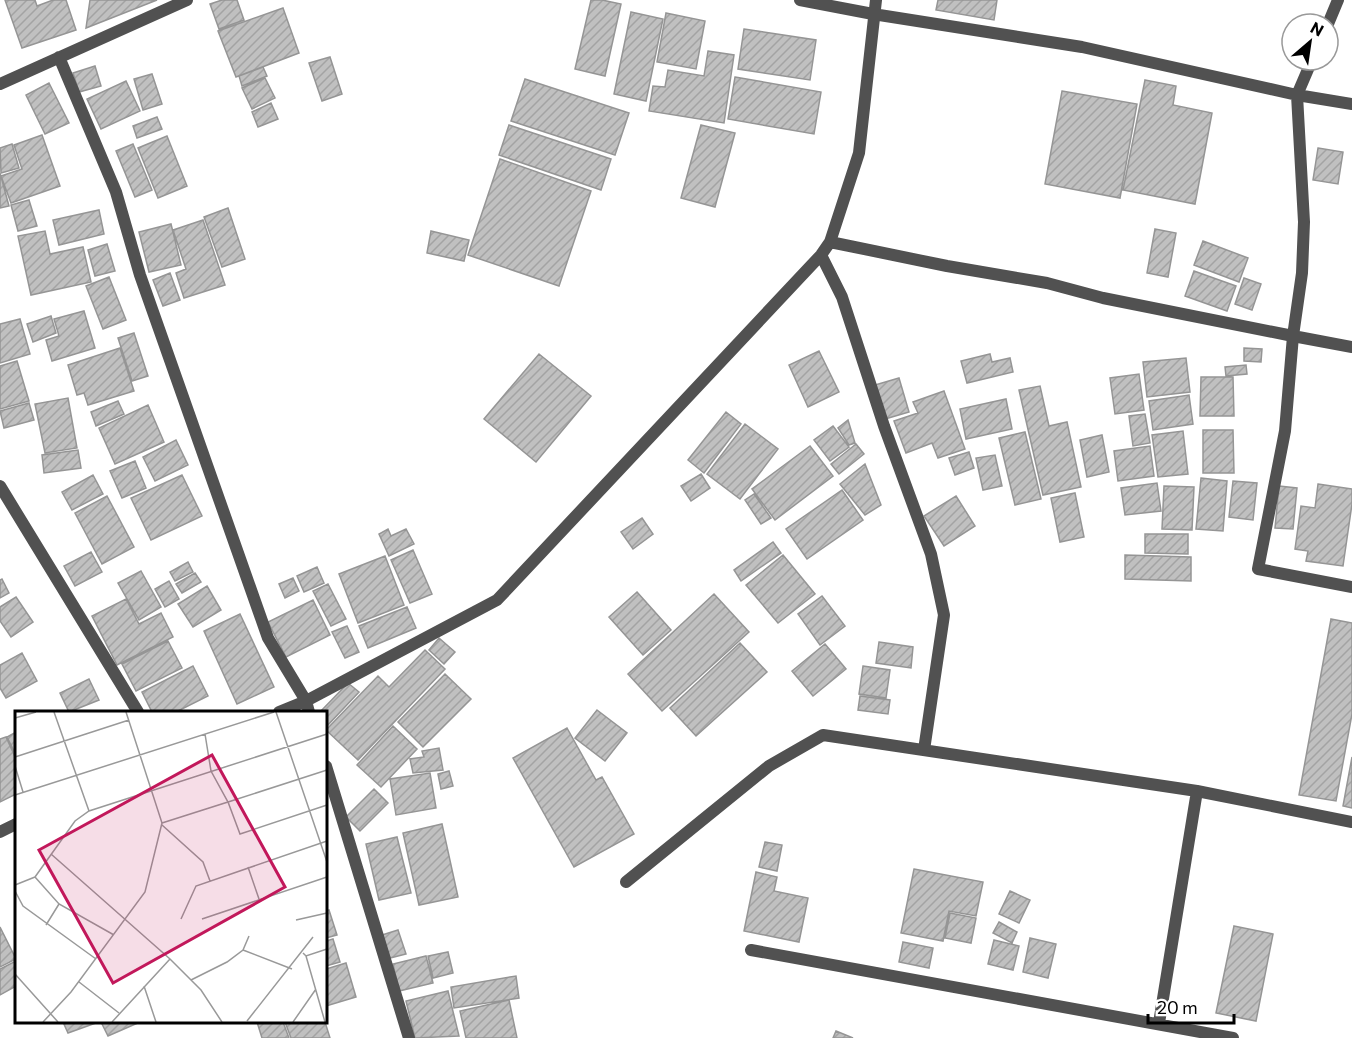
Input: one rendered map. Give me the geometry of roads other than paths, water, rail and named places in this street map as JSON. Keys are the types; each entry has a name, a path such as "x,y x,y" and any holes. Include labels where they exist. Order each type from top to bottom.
{"street":[{"path":"0,84 187,0"},
{"path":"800,0 873,14 1082,46 1297,95 1352,104"},
{"path":"285,711 307,707 497,600 821,255 830,242 859,153 876,0"},
{"path":"59,57 116,192 140,275 268,638 307,707"},
{"path":"1307,72 1297,95 1305,222 1302,273 1293,336 1286,431 1258,569 1352,587"},
{"path":"830,242 947,266 1047,283 1103,298 1352,347"},
{"path":"821,255 842,297 884,426 931,554 944,615 924,750"},
{"path":"0,486 137,711"},
{"path":"626,882 769,766 823,735 1197,791 1352,822"},
{"path":"327,769 409,1038"},
{"path":"1159,1023 1197,791"},
{"path":"0,832 15,824"},
{"path":"751,950 1233,1038"}]}
